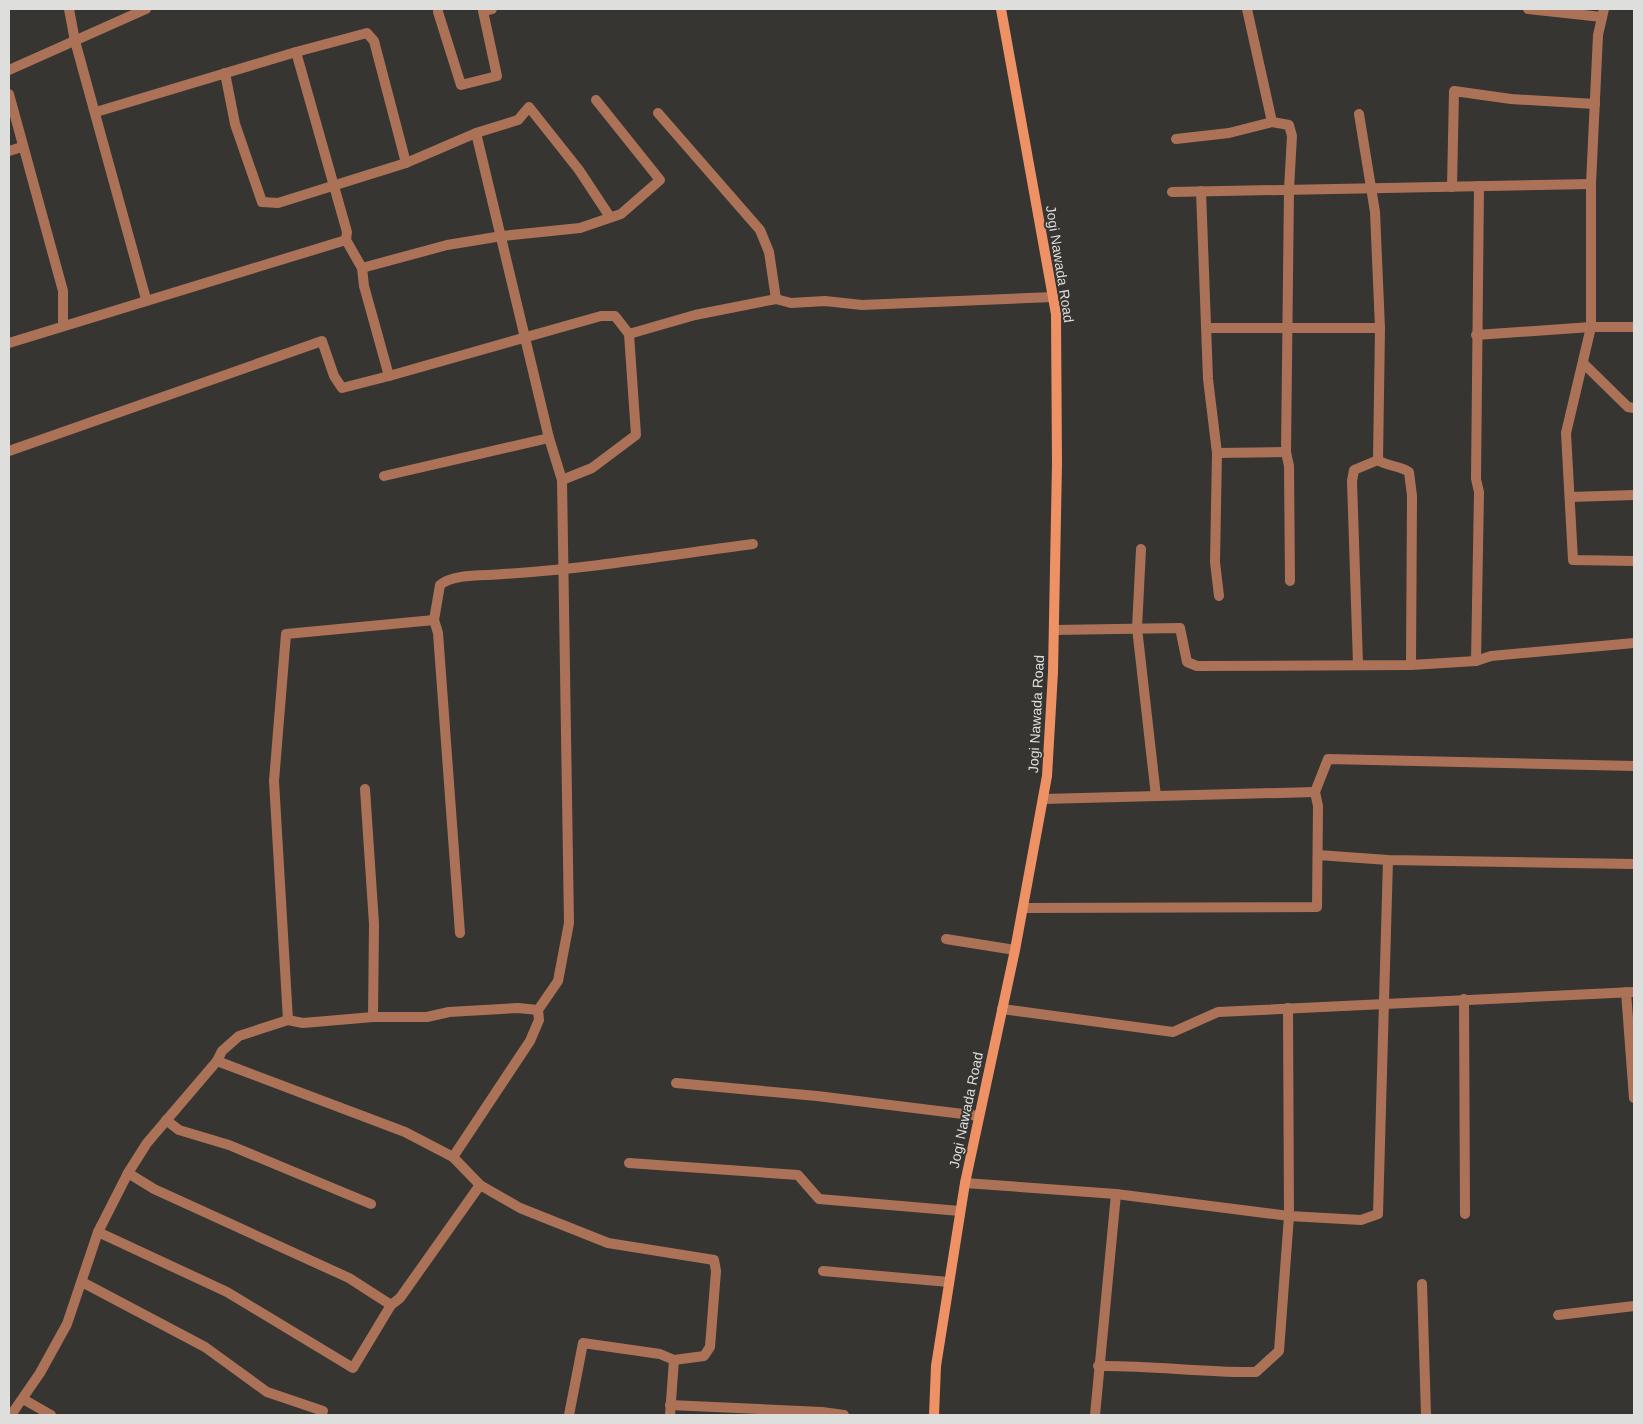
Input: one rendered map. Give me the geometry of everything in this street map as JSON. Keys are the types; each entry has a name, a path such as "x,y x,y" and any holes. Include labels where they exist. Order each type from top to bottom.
{"street":[{"path":"69,9 75,41 146,299"},
{"path":"9,70 146,9"},
{"path":"438,12 461,85 497,76 483,11 492,9"},
{"name":"Jogi Nawada Road","path":"934,1415 936,1366 960,1211 1015,950 1048,766 1054,630 1057,464 1056,314 1001,9"},
{"path":"1247,9 1272,122"},
{"path":"1528,9 1603,13 1598,35 1591,184 1591,327 1566,432 1573,560 1634,562"},
{"path":"96,112 296,52 367,33 374,42 406,163"},
{"path":"296,52 335,186 347,232 346,240 362,268 364,286 390,376"},
{"path":"225,73 235,124 262,202 278,203 406,163 476,132 518,120 529,107 580,170 610,217"},
{"path":"1452,187 1454,91 1511,99 1595,104"},
{"path":"9,94 16,113 22,147 63,291 63,325"},
{"path":"362,268 447,245 502,236 580,228 620,214 660,180 596,100"},
{"path":"658,113 760,230 769,252 776,300"},
{"path":"1359,114 1375,212 1380,328 1378,460"},
{"path":"1176,139 1229,133 1272,122 1288,124 1292,136 1289,189 1289,327 1286,452 1289,466 1290,581"},
{"path":"453,1157 530,1042 539,1020 538,1010 558,981 569,923 562,480 549,438 476,132"},
{"path":"9,151 22,147"},
{"path":"1172,192 1591,184"},
{"path":"1476,661 1479,492 1476,478 1476,335 1479,186"},
{"path":"1201,191 1208,378 1217,452 1215,562 1219,596"},
{"path":"9,343 146,299 346,240"},
{"path":"629,334 695,315 776,300 791,303 825,301 862,305 1053,297"},
{"path":"9,451 322,341 334,376 342,388 526,339 601,316 615,316 629,334 636,435 592,468 562,480"},
{"path":"1476,335 1591,327 1634,327"},
{"path":"1207,328 1380,328"},
{"path":"1583,364 1628,407 1634,408"},
{"path":"384,476 549,438"},
{"path":"1217,452 1286,452"},
{"path":"1358,664 1352,481 1354,470 1378,460"},
{"path":"1378,460 1386,466 1398,466 1409,472 1412,496 1411,664"},
{"path":"1570,497 1634,495"},
{"path":"460,933 438,633 434,620 437,593 444,582 465,577 564,569 753,544"},
{"path":"1140,549 1138,628 1156,796"},
{"path":"288,1020 274,781 286,634 434,620"},
{"path":"1054,630 1180,628 1187,662 1197,666 1411,664 1476,661 1491,656 1634,643"},
{"path":"1022,908 1317,907 1318,806 1315,792 1328,759 1634,766"},
{"path":"365,789 374,924 373,1017"},
{"path":"1043,799 1315,792"},
{"path":"1318,854 1388,860 1634,864"},
{"path":"965,1183 1116,1194 1289,1216 1361,1220 1378,1214 1388,860"},
{"path":"946,939 1015,950"},
{"path":"1002,1009 1173,1032 1218,1012 1630,992 1634,1098"},
{"path":"1464,999 1465,1214"},
{"path":"11,1415 40,1374 67,1324 98,1232 128,1173 147,1143 222,1052 238,1036 288,1020 303,1023 373,1017 426,1017 449,1012 518,1008 538,1010"},
{"path":"1098,1366 1140,1366 1256,1372 1279,1351 1289,1216 1288,1008"},
{"path":"216,1061 405,1132 453,1157 480,1185 520,1208 608,1243 714,1260 716,1271 710,1348 704,1356 674,1360 660,1354 583,1343 569,1415"},
{"path":"676,1083 817,1096 979,1116"},
{"path":"166,1120 179,1130 229,1145 371,1204"},
{"path":"629,1163 798,1175 819,1199 881,1202 960,1211"},
{"path":"128,1173 154,1189 349,1278 391,1305"},
{"path":"98,1232 227,1292 353,1368 391,1305 400,1298 480,1185"},
{"path":"1095,1415 1098,1366 1116,1194"},
{"path":"824,1271 949,1282"},
{"path":"82,1282 204,1347 267,1392 323,1411"},
{"path":"1422,1284 1426,1415"},
{"path":"1558,1316 1634,1306"},
{"path":"674,1360 670,1410 822,1412 844,1415"},
{"path":"22,1399 51,1415"}]}
